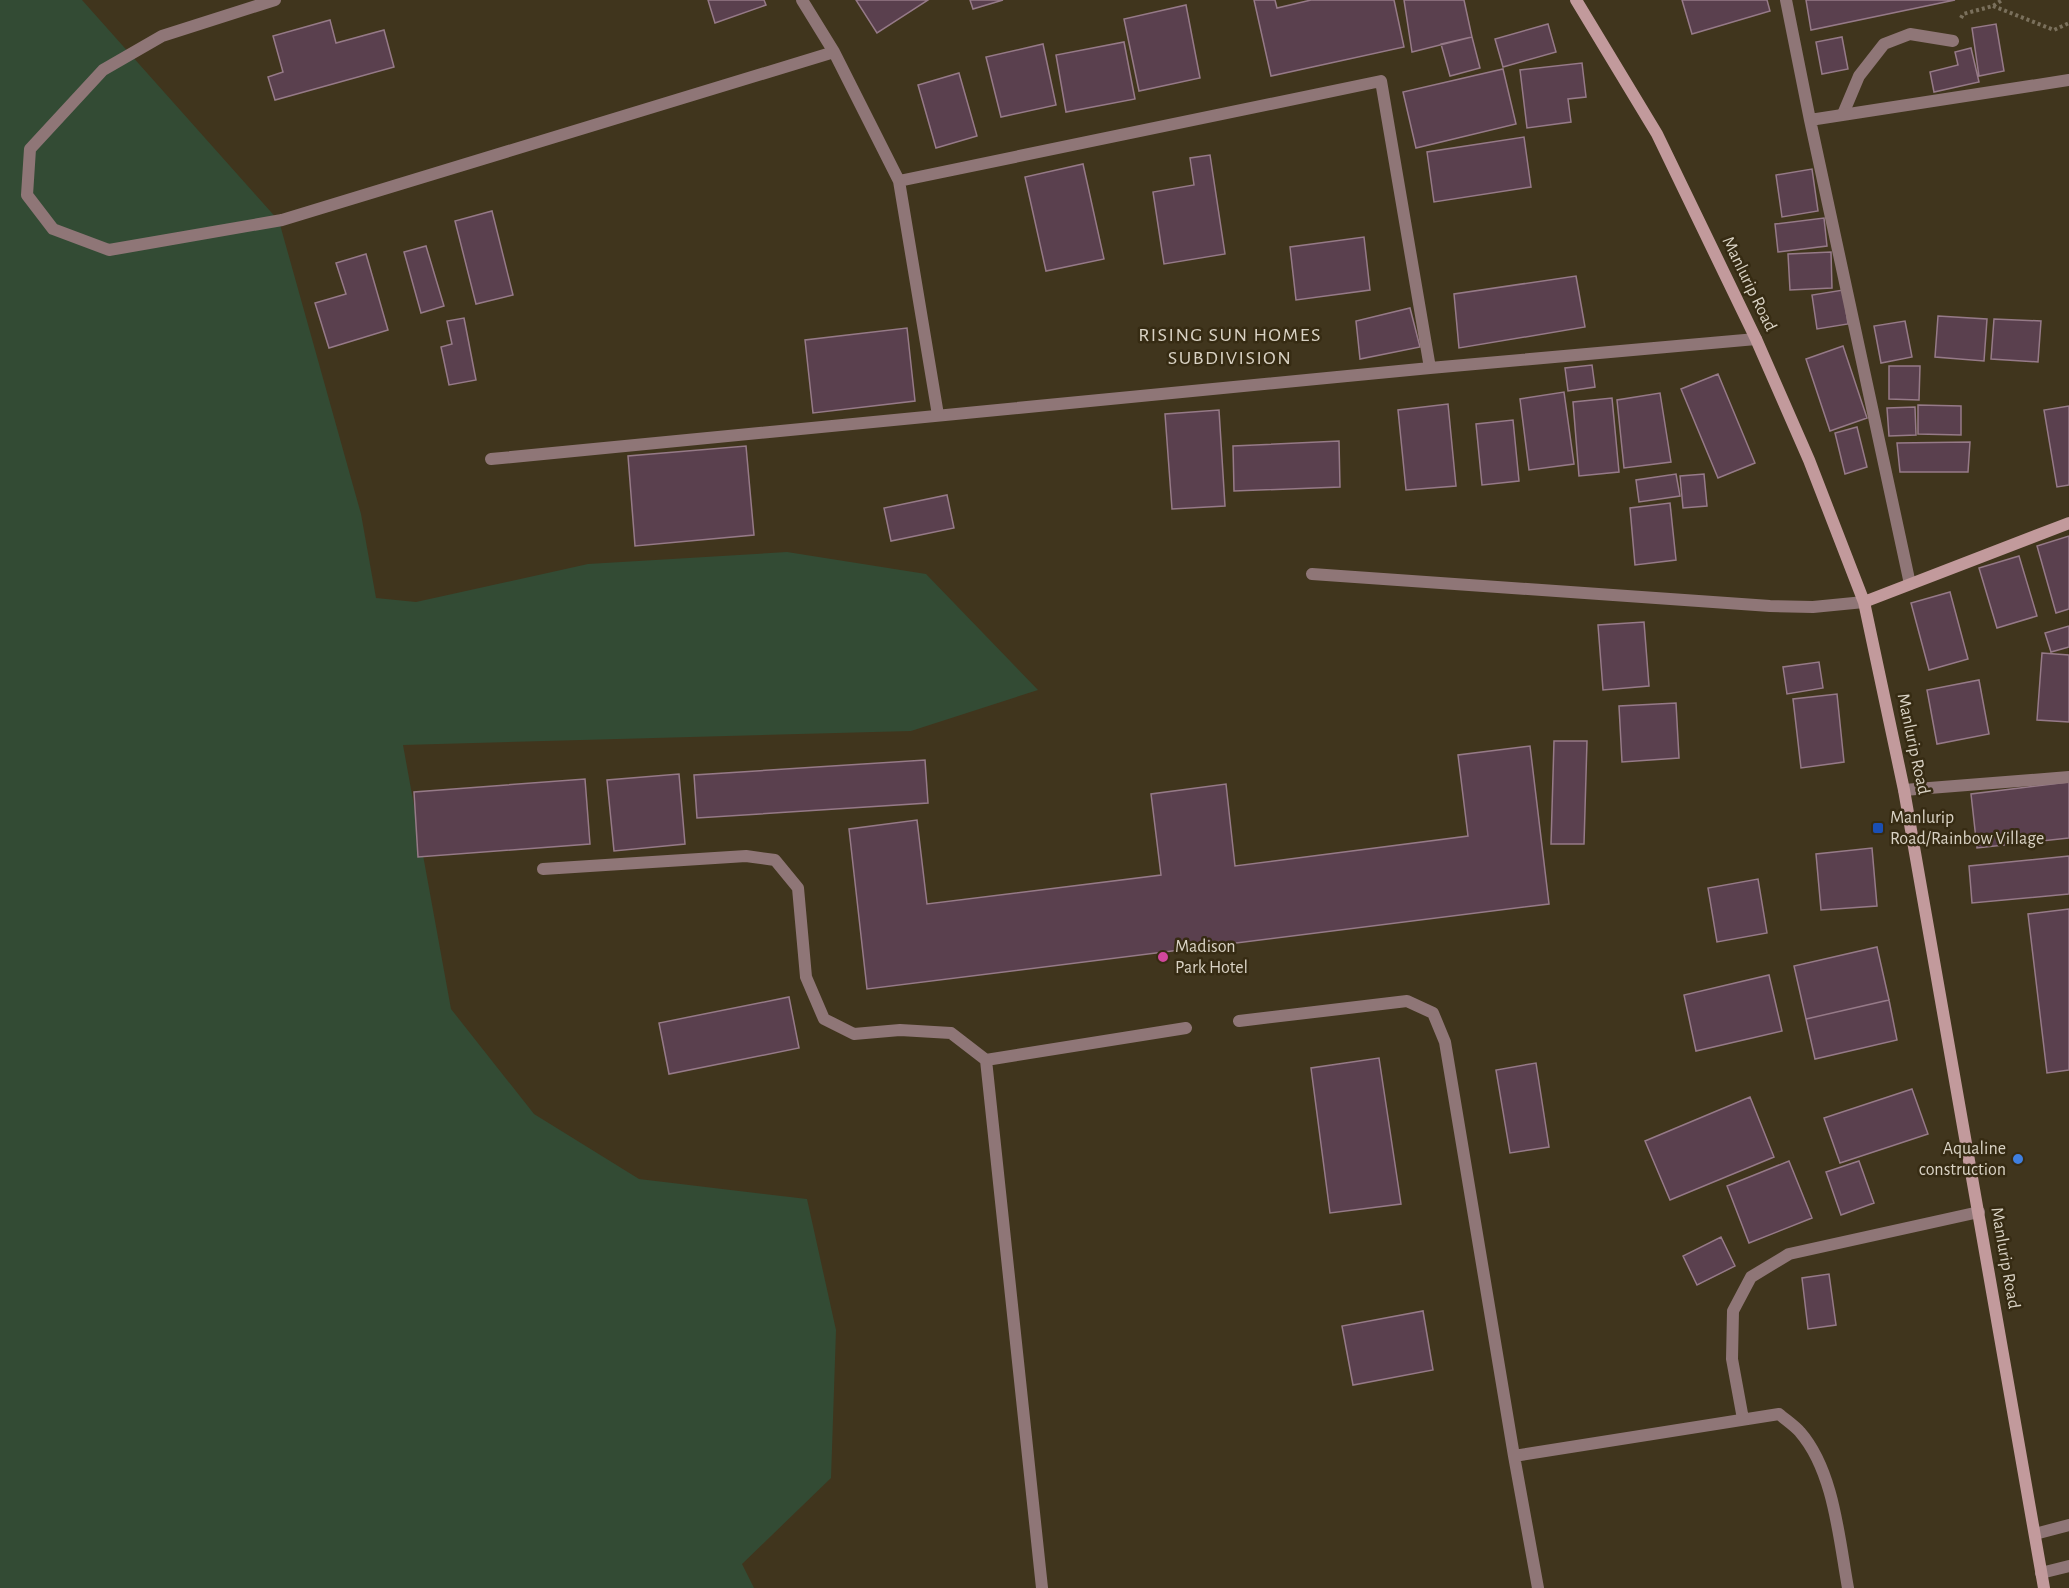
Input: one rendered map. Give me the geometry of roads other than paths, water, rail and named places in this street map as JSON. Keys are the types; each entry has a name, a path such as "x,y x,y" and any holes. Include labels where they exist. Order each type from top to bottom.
{"main road":[{"name":"Manlurip Road","path":"1576,0 1657,134 1756,339 1809,460 1864,602 1904,790 2043,1588"},
{"path":"1864,602 2069,523"}],"street":[{"path":"275,0 162,36 103,70 30,149 27,195 53,229 109,250 282,220 834,52"},
{"path":"802,0 834,52 899,181 938,415"},
{"path":"1786,0 1910,584"},
{"path":"1843,114 1859,76 1884,44 1910,34 1953,41"},
{"path":"1810,120 2069,80"},
{"path":"899,181 1381,81 1430,368"},
{"path":"491,459 1430,368 1756,339"},
{"path":"1312,574 1770,606 1813,607 1864,602"},
{"path":"1904,790 2069,777"},
{"path":"543,869 746,856 775,860 798,888 806,977 824,1019 854,1034 900,1030 951,1033 986,1060 1042,1588"},
{"path":"1239,1021 1407,1001 1433,1013 1446,1042 1538,1588"},
{"path":"986,1060 1186,1028"},
{"path":"1743,1419 1732,1359 1733,1311 1751,1277 1789,1254 1979,1212"},
{"path":"1514,1456 1779,1414 1800,1432 1814,1452 1829,1490 1848,1588"},
{"path":"2035,1534 2069,1525"},
{"path":"2041,1573 2069,1566"}],"place":[{"name":"Manlurip Road/Rainbow Village","path":"1878,828"},
{"name":"Madison Park Hotel","path":"1163,957"},
{"name":"Aqualine construction","path":"2018,1159"}],"district":[{"name":"RISING SUN HOMES SUBDIVISION","path":"1230,346"}]}
